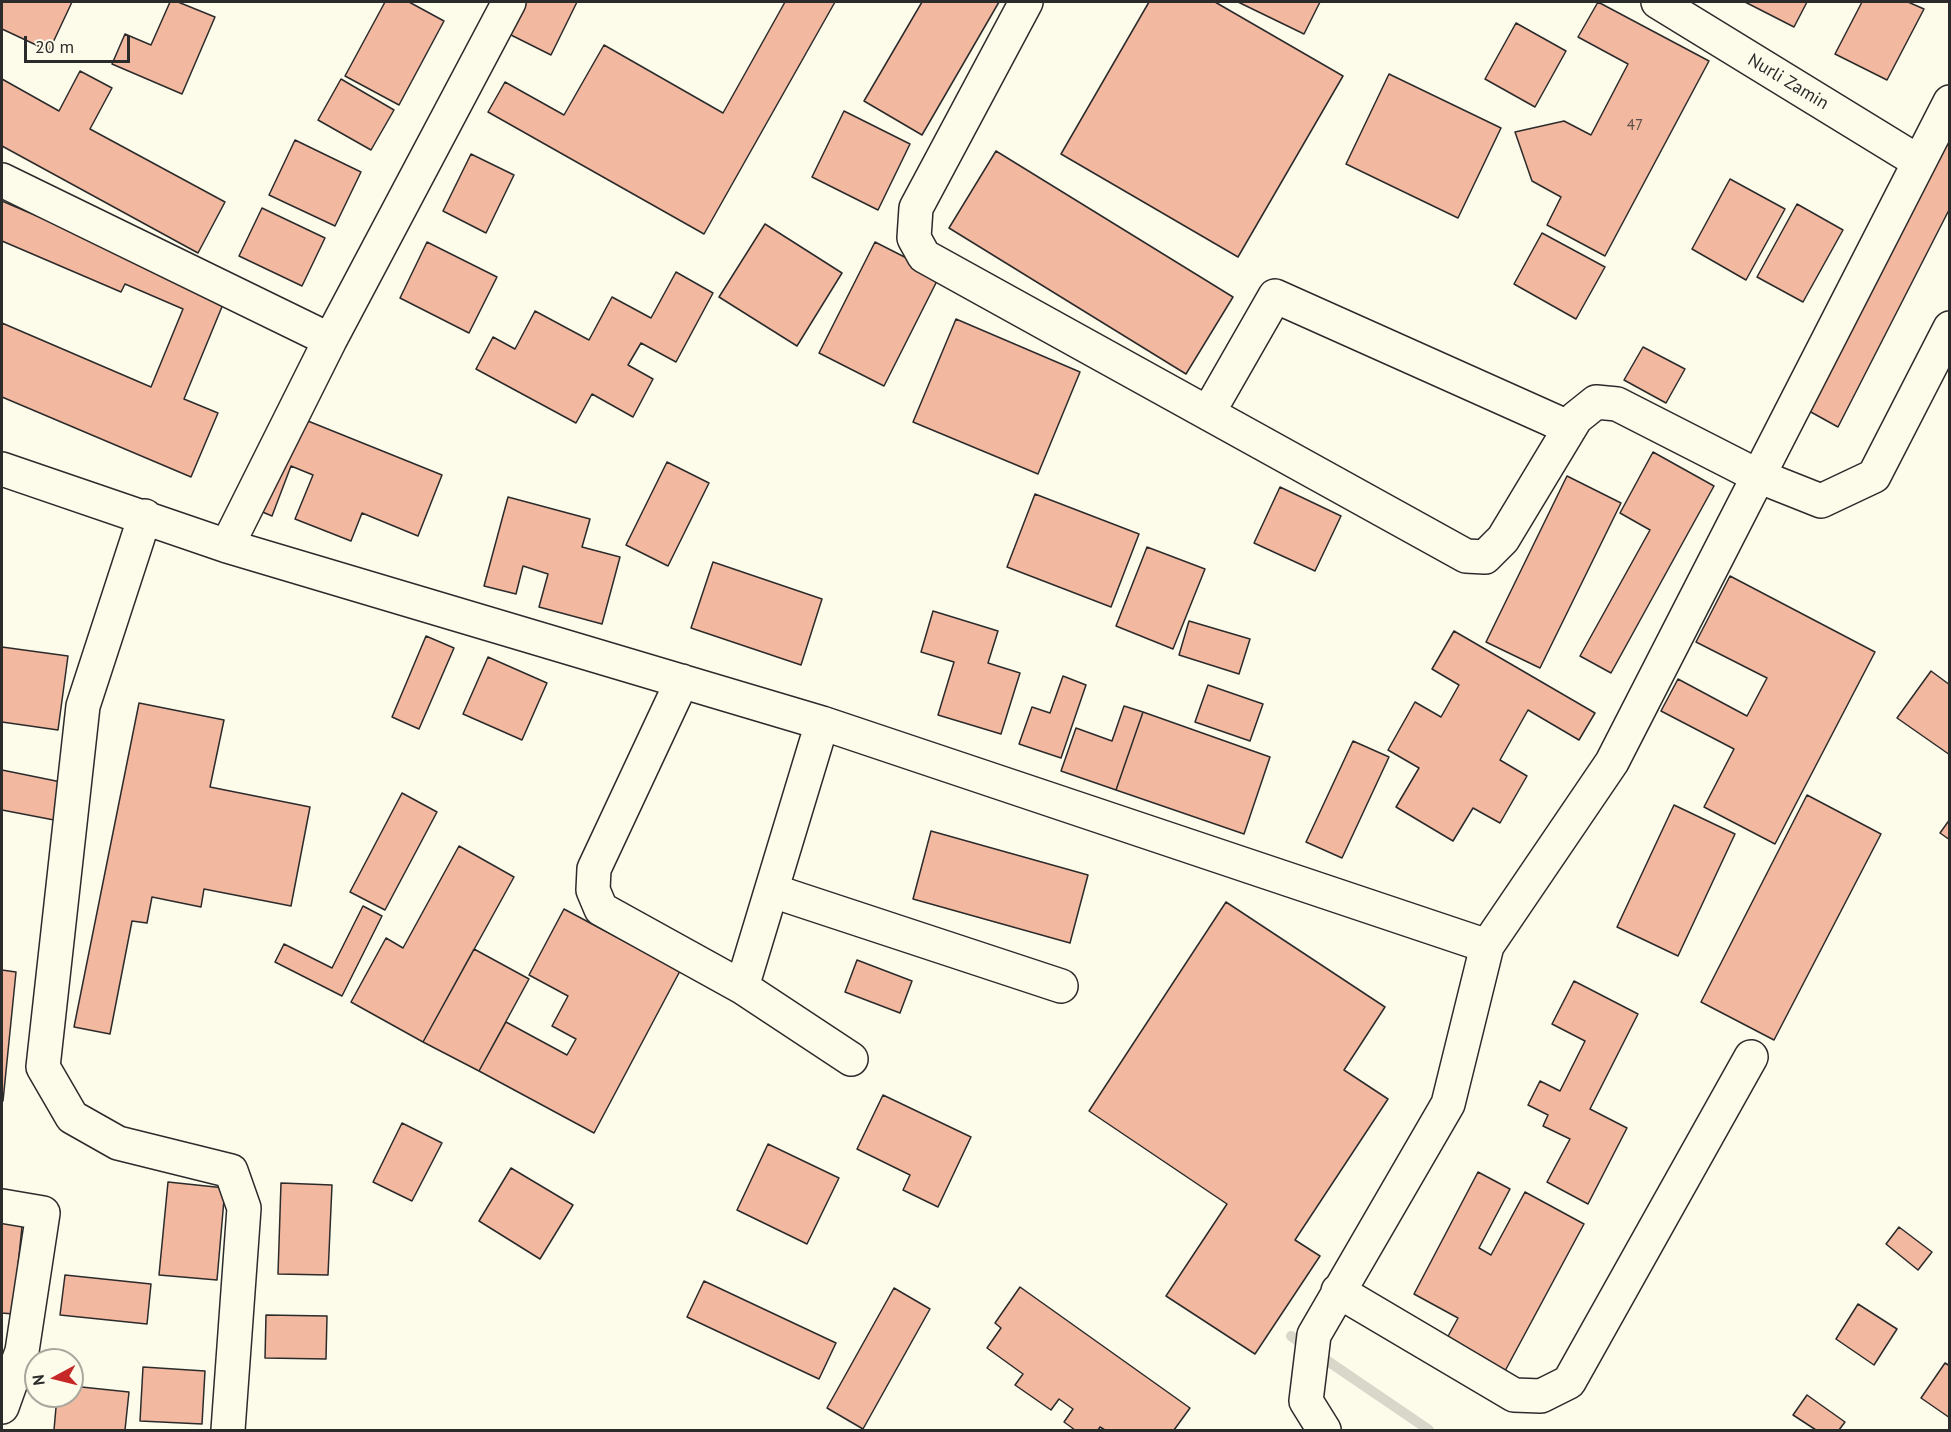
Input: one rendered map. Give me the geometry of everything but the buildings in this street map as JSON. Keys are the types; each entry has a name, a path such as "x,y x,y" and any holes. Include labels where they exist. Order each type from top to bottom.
{"street":[{"path":"227,546 330,340 509,2"},
{"path":"1026,2 916,208 914,238 924,256 1466,556 1485,557 1503,539 1576,418 1596,402 1617,404 1758,476 1821,501 1874,476 1950,328"},
{"name":"Nurli Zamin","path":"1658,2 1919,162"},
{"path":"1324,1431 1306,1401 1314,1335 1448,1104 1487,946 1612,762 1950,102"},
{"path":"2,180 330,340"},
{"path":"1208,413 1275,296 1570,428"},
{"path":"2,469 145,516 227,546 822,723 1487,946"},
{"path":"145,516 83,706 43,1067 72,1117 118,1143 231,1172 244,1208 228,1431"},
{"path":"682,681 594,869 593,890 601,909 742,987 851,1059"},
{"path":"742,987 822,723"},
{"path":"772,891 1060,986"},
{"path":"1338,1291 1514,1395 1541,1396 1569,1382 1751,1057"},
{"path":"2,1206 43,1213 22,1351 2,1407"}],"waterway":[{"path":"1291,1336 1429,1430"}]}
